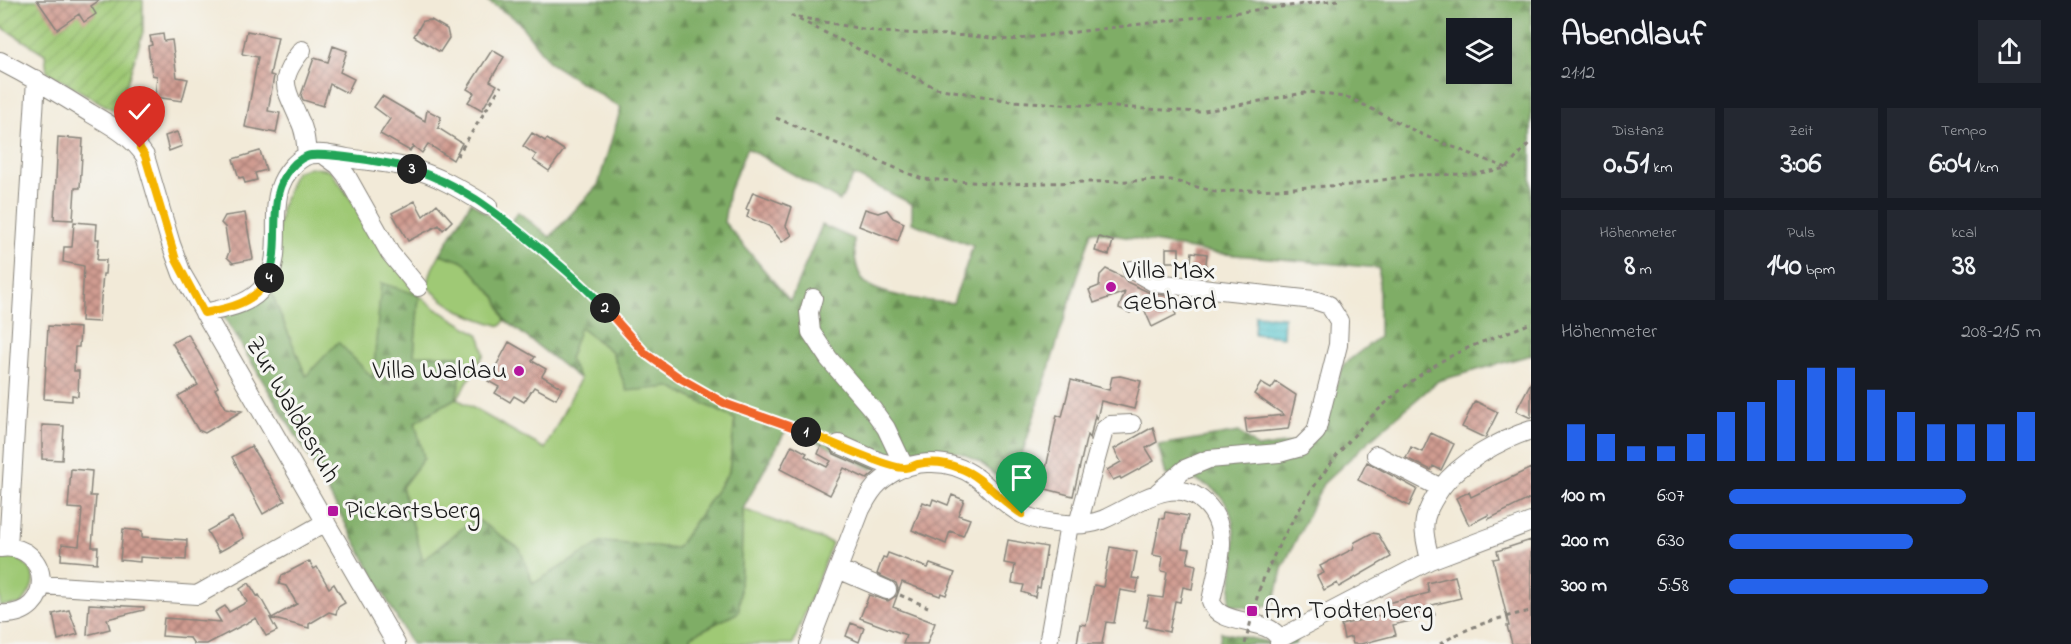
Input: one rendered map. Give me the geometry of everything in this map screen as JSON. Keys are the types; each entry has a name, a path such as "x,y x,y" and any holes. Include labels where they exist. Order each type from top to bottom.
{"street":[{"path":"302,50 289,67 285,81 286,91 300,120 305,137 315,155 338,165 346,175 390,253 418,287"},
{"name":"Zur Waldesruh","path":"0,61 36,79 117,130 140,148 145,156 176,260 204,313 396,644"},
{"path":"0,614 12,615 32,605 41,585 41,576 33,559 26,552 4,548 36,79"},
{"path":"204,313 248,301 265,285 273,264 277,201 281,186 287,173 315,155 406,167 435,176 462,189 488,206"},
{"path":"1132,270 1155,283 1314,300 1329,305 1339,321 1338,345 1316,432 1300,447 1280,453 1209,459 1185,469 1157,494"},
{"path":"813,298 809,312 811,332 829,359 886,428 905,468"},
{"path":"1048,644 1073,525 1104,430 1110,425 1132,424"},
{"path":"1430,560 1423,531 1427,509 1451,474 1509,437 1531,430"},
{"path":"839,444 880,462 905,468"},
{"path":"1376,455 1441,488"},
{"path":"809,644 869,495 879,483 892,474 918,464 932,463 962,469 976,477 1010,507 1022,514 1073,525 1099,521 1169,490 1183,490 1193,494 1209,506 1219,523 1221,534 1220,552 1210,601 1212,607 1219,614 1274,631 1279,641 1430,560 1531,522"},
{"path":"41,585 197,596 326,522"},
{"path":"838,569 887,590"}],"path":[{"path":"1338,0 1010,40 879,32 792,16 936,88 1011,101 1199,112 1310,92 1350,98 1425,136 1507,168"},
{"path":"457,156 501,86"},
{"path":"776,118 922,179 992,183 1171,180 1216,192 1350,185 1414,175 1475,174 1507,168 1531,141"},
{"path":"488,206 582,283 646,354 680,378 724,403 839,444"},
{"path":"1245,644 1259,590 1281,539 1308,494 1331,462 1377,411 1411,382 1457,353 1531,323"},
{"path":"887,590 928,607"},
{"path":"1440,644 1461,631 1496,619 1531,611"}],"green space":[{"path":"0,0 143,0 143,32 118,113 47,72 45,54 0,26"},
{"path":"486,0 1531,0 1531,355 1438,381 1323,484 1282,569 1275,602 1257,610 1229,604 1235,538 1232,518 1225,502 1213,489 1193,479 1166,475 1158,445 1239,432 1258,448 1296,442 1324,416 1344,364 1379,337 1379,268 1213,253 1092,231 1011,490 983,465 960,453 938,449 906,452 872,469 820,443 786,430 743,509 739,612 691,636 691,644 411,644 313,464 223,315 269,287 306,376 338,342 373,378 381,283 419,295 414,355 465,356 456,398 415,422 424,458 402,487 423,560 475,518 520,549 533,584 602,542 677,548 729,472 735,419 670,387 627,391 612,352 580,327 569,359 580,379 505,320 496,298 464,262 440,254 471,202 506,228 518,212 550,237 598,185 621,108 550,63 517,20","holes":["747,148 840,201 854,175 912,204 912,223 973,246 953,303 905,297 869,286 858,271 854,239 822,225 790,301 724,222 729,191"]},
{"path":"310,167 330,170 419,295 381,284 374,379 306,377 269,287 282,206 295,172"},
{"path":"440,254 464,261 496,298 505,320 501,326 461,311 444,301 427,286"},
{"path":"419,295 435,308 478,334 481,340 484,354 457,399 545,449 580,379 569,359 579,327 612,352 627,390 670,387 735,418 729,472 677,548 602,542 533,584 520,549 423,561 402,487 424,458 414,421 456,398 414,355"},
{"path":"743,509 832,543 793,644 691,644 691,636 739,612"},
{"path":"11,555 31,570 33,582 21,604 0,606 0,556"},
{"path":"1221,632 1268,642 1297,636 1295,644 1219,644"}],"water":[{"path":"1255,315 1284,317 1283,337 1254,334"}],"building":[{"path":"37,0 100,0 91,6 96,14 84,22 79,14 57,29"},
{"path":"431,20 447,29 449,38 440,52 414,36 423,21"},
{"path":"247,31 278,37 270,75 274,76 268,111 280,113 276,133 245,127 258,57 242,54"},
{"path":"163,34 164,41 172,40 177,77 188,79 182,101 155,97 157,76 152,75 148,46 152,45 150,36"},
{"path":"333,46 347,51 340,72 354,79 347,93 330,84 323,106 303,100 301,95 314,58 328,62"},
{"path":"492,50 504,57 490,81 497,85 482,110 468,102 474,93 467,89"},
{"path":"382,96 425,121 427,110 441,117 438,128 462,143 453,160 428,144 422,153 413,146 410,151 380,134 390,119 374,107"},
{"path":"177,132 182,146 169,151 165,136"},
{"path":"532,133 564,150 549,171 533,160 536,155 523,146"},
{"path":"58,137 83,139 80,188 75,188 73,220 54,219"},
{"path":"260,151 266,170 255,173 257,180 245,183 243,177 239,178 233,159"},
{"path":"753,192 792,207 786,226 792,235 782,242 769,226 747,217 749,210 746,209"},
{"path":"415,201 423,216 437,204 452,221 443,230 439,225 408,241 392,213"},
{"path":"865,209 878,213 887,210 893,218 904,223 898,241 859,226"},
{"path":"245,213 253,259 233,263 227,257 229,252 225,227 221,223 225,216"},
{"path":"74,222 97,224 96,239 99,239 97,260 106,260 99,322 81,321 84,266 63,262 64,247 72,247"},
{"path":"1099,237 1113,241 1109,255 1095,251"},
{"path":"1166,248 1179,248 1179,262 1166,262"},
{"path":"1192,252 1207,254 1205,272 1190,270"},
{"path":"1106,269 1150,293 1169,296 1176,315 1152,327 1138,295 1130,313 1119,308 1125,292 1094,303 1089,290 1099,286 1100,275"},
{"path":"48,326 80,328 79,347 75,347 74,371 79,371 78,396 72,395 72,401 44,399"},
{"path":"188,334 218,387 215,389 226,408 242,411 205,433 198,430 178,396 198,385 172,343"},
{"name":"Villa Waldau","path":"509,342 535,357 532,361 546,369 542,376 562,388 556,399 534,387 524,402 514,396 510,402 495,393 499,387 488,381"},
{"path":"1120,376 1141,381 1134,409 1101,401 1097,419 1095,415 1090,439 1087,435 1073,496 1042,488 1057,415 1062,417 1071,380 1109,390 1112,377"},
{"path":"1276,382 1296,395 1288,429 1247,433 1245,419 1284,415 1254,394 1261,383 1271,389"},
{"path":"1531,382 1531,418 1516,411"},
{"path":"1475,401 1498,412 1485,438 1462,427"},
{"path":"42,425 64,426 62,460 42,459"},
{"path":"1153,427 1157,442 1146,448 1154,461 1121,479 1120,477 1113,480 1107,470 1121,462 1114,449"},
{"path":"1431,433 1454,444 1441,470 1433,466 1431,470 1406,458 1411,447 1422,452"},
{"path":"822,444 834,454 875,472 867,479 844,468 830,495 780,469 792,445 807,453 805,456 827,467 831,461 818,454"},
{"path":"251,446 285,501 263,514 232,457"},
{"path":"1367,462 1417,489 1409,506 1358,480"},
{"path":"1531,468 1531,498 1489,519 1488,515 1469,525 1456,498 1469,492 1471,497"},
{"path":"71,469 92,471 90,496 96,496 92,547 98,547 97,563 61,560 62,544 79,546 82,509 68,508"},
{"path":"952,495 964,500 958,515 970,519 963,536 950,531 946,544 912,530 923,502 931,505 933,499 948,505"},
{"path":"1165,512 1188,516 1182,548 1190,549 1187,563 1196,565 1192,589 1183,587 1180,602 1175,601 1169,632 1146,627 1148,620 1144,620 1149,596 1163,598 1167,572 1161,571 1163,557 1153,555 1160,518 1164,519"},
{"path":"232,517 244,538 219,552 207,531"},
{"path":"123,529 142,531 142,537 187,540 186,560 140,557 140,562 120,560"},
{"path":"1372,533 1378,534 1391,557 1339,587 1337,583 1324,590 1317,576 1324,573 1320,566 1353,549 1355,542"},
{"path":"1008,540 1047,547 1040,588 1037,587 1035,597 1022,592 1024,585 1012,583 1015,565 1004,563"},
{"path":"1531,540 1531,644 1512,644 1493,559 1499,558 1497,551"},
{"path":"1110,547 1137,552 1132,578 1139,579 1136,593 1120,590 1114,623 1106,622 1102,644 1077,644 1080,624 1086,625 1094,585 1103,587"},
{"path":"888,553 928,568 930,564 955,573 946,595 941,593 940,596 902,582 893,607 935,623 927,644 903,644 906,635 860,618 869,595 888,601 897,595 896,583 877,574 883,557 886,558"},
{"path":"309,561 314,569 317,567 329,588 334,584 345,603 338,607 336,614 329,612 309,624 309,628 270,618 277,631 266,636 256,618 207,644 194,644 190,638 162,636 164,618 221,622 215,612 225,606 229,612 247,602 240,589 249,583 272,618 297,604 286,586 279,584 282,575"},
{"path":"1455,576 1461,598 1432,605 1435,615 1393,625 1396,635 1361,644 1353,644 1351,637 1344,639 1341,625 1390,613 1387,603 1429,593 1427,583"},
{"path":"89,604 144,607 144,610 107,619 110,629 87,635"},
{"path":"69,610 78,634 58,640 53,614"},
{"path":"851,623 864,628 859,642 846,636"}],"place":[{"name":"Villa Max Gebhard","path":"1111,287"},
{"name":"Villa Waldau","path":"519,371"},
{"name":"Pickartsberg","path":"333,511"},
{"name":"Am Todtenberg","path":"1252,611"}],"route":[{"path":"140,148 145,156 176,260 204,313 248,301 265,285 273,264 277,201 281,186 287,173 307,156 323,154 406,167 435,176 462,189 488,206 582,283 646,354 680,378 724,403 839,444 880,462 905,468 932,463 962,469 976,477 1010,507 1022,514"}]}
